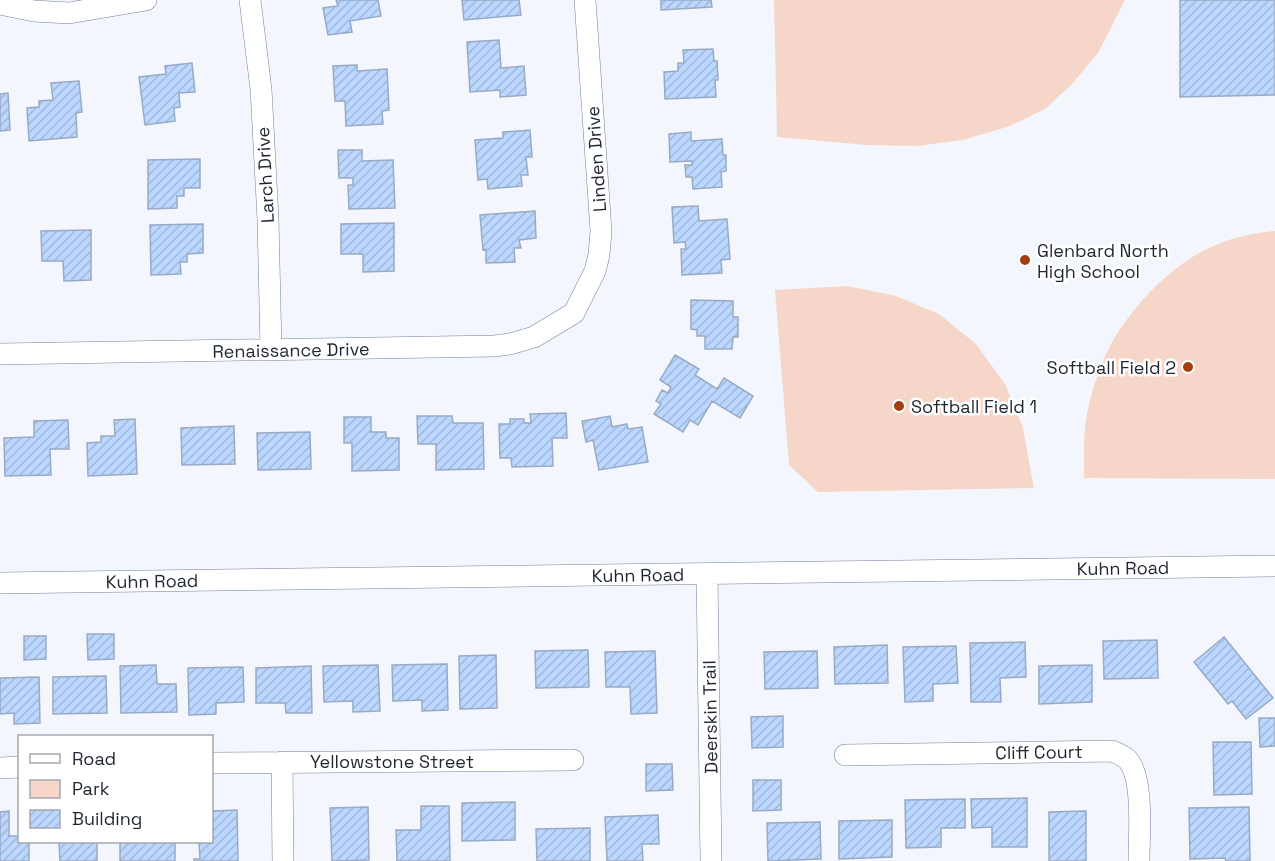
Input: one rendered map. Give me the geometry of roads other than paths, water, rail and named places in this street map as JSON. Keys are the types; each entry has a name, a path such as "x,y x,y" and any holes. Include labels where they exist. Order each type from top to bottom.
{"street":[{"path":"0,4 34,11 69,13 146,0"},
{"name":"Larch Drive","path":"250,0 261,89 268,219 271,350"},
{"name":"Linden Drive","path":"574,313 595,271 601,231 585,0"},
{"name":"Renaissance Drive","path":"0,354 483,346 510,344 534,337 574,313"},
{"name":"Kuhn Road","path":"0,583 1275,566"},
{"name":"Deerskin Trail","path":"707,574 711,861"},
{"name":"Cliff Court","path":"845,755 1112,751 1136,755 1140,800 1139,861"},
{"name":"Yellowstone Street","path":"213,763 573,760"},
{"path":"282,762 283,861"},
{"path":"0,768 18,767"}],"place":[{"name":"Glenbard North High School","path":"1025,260"},
{"name":"Softball Field 2","path":"1188,367"},
{"name":"Softball Field 1","path":"899,406"}]}
